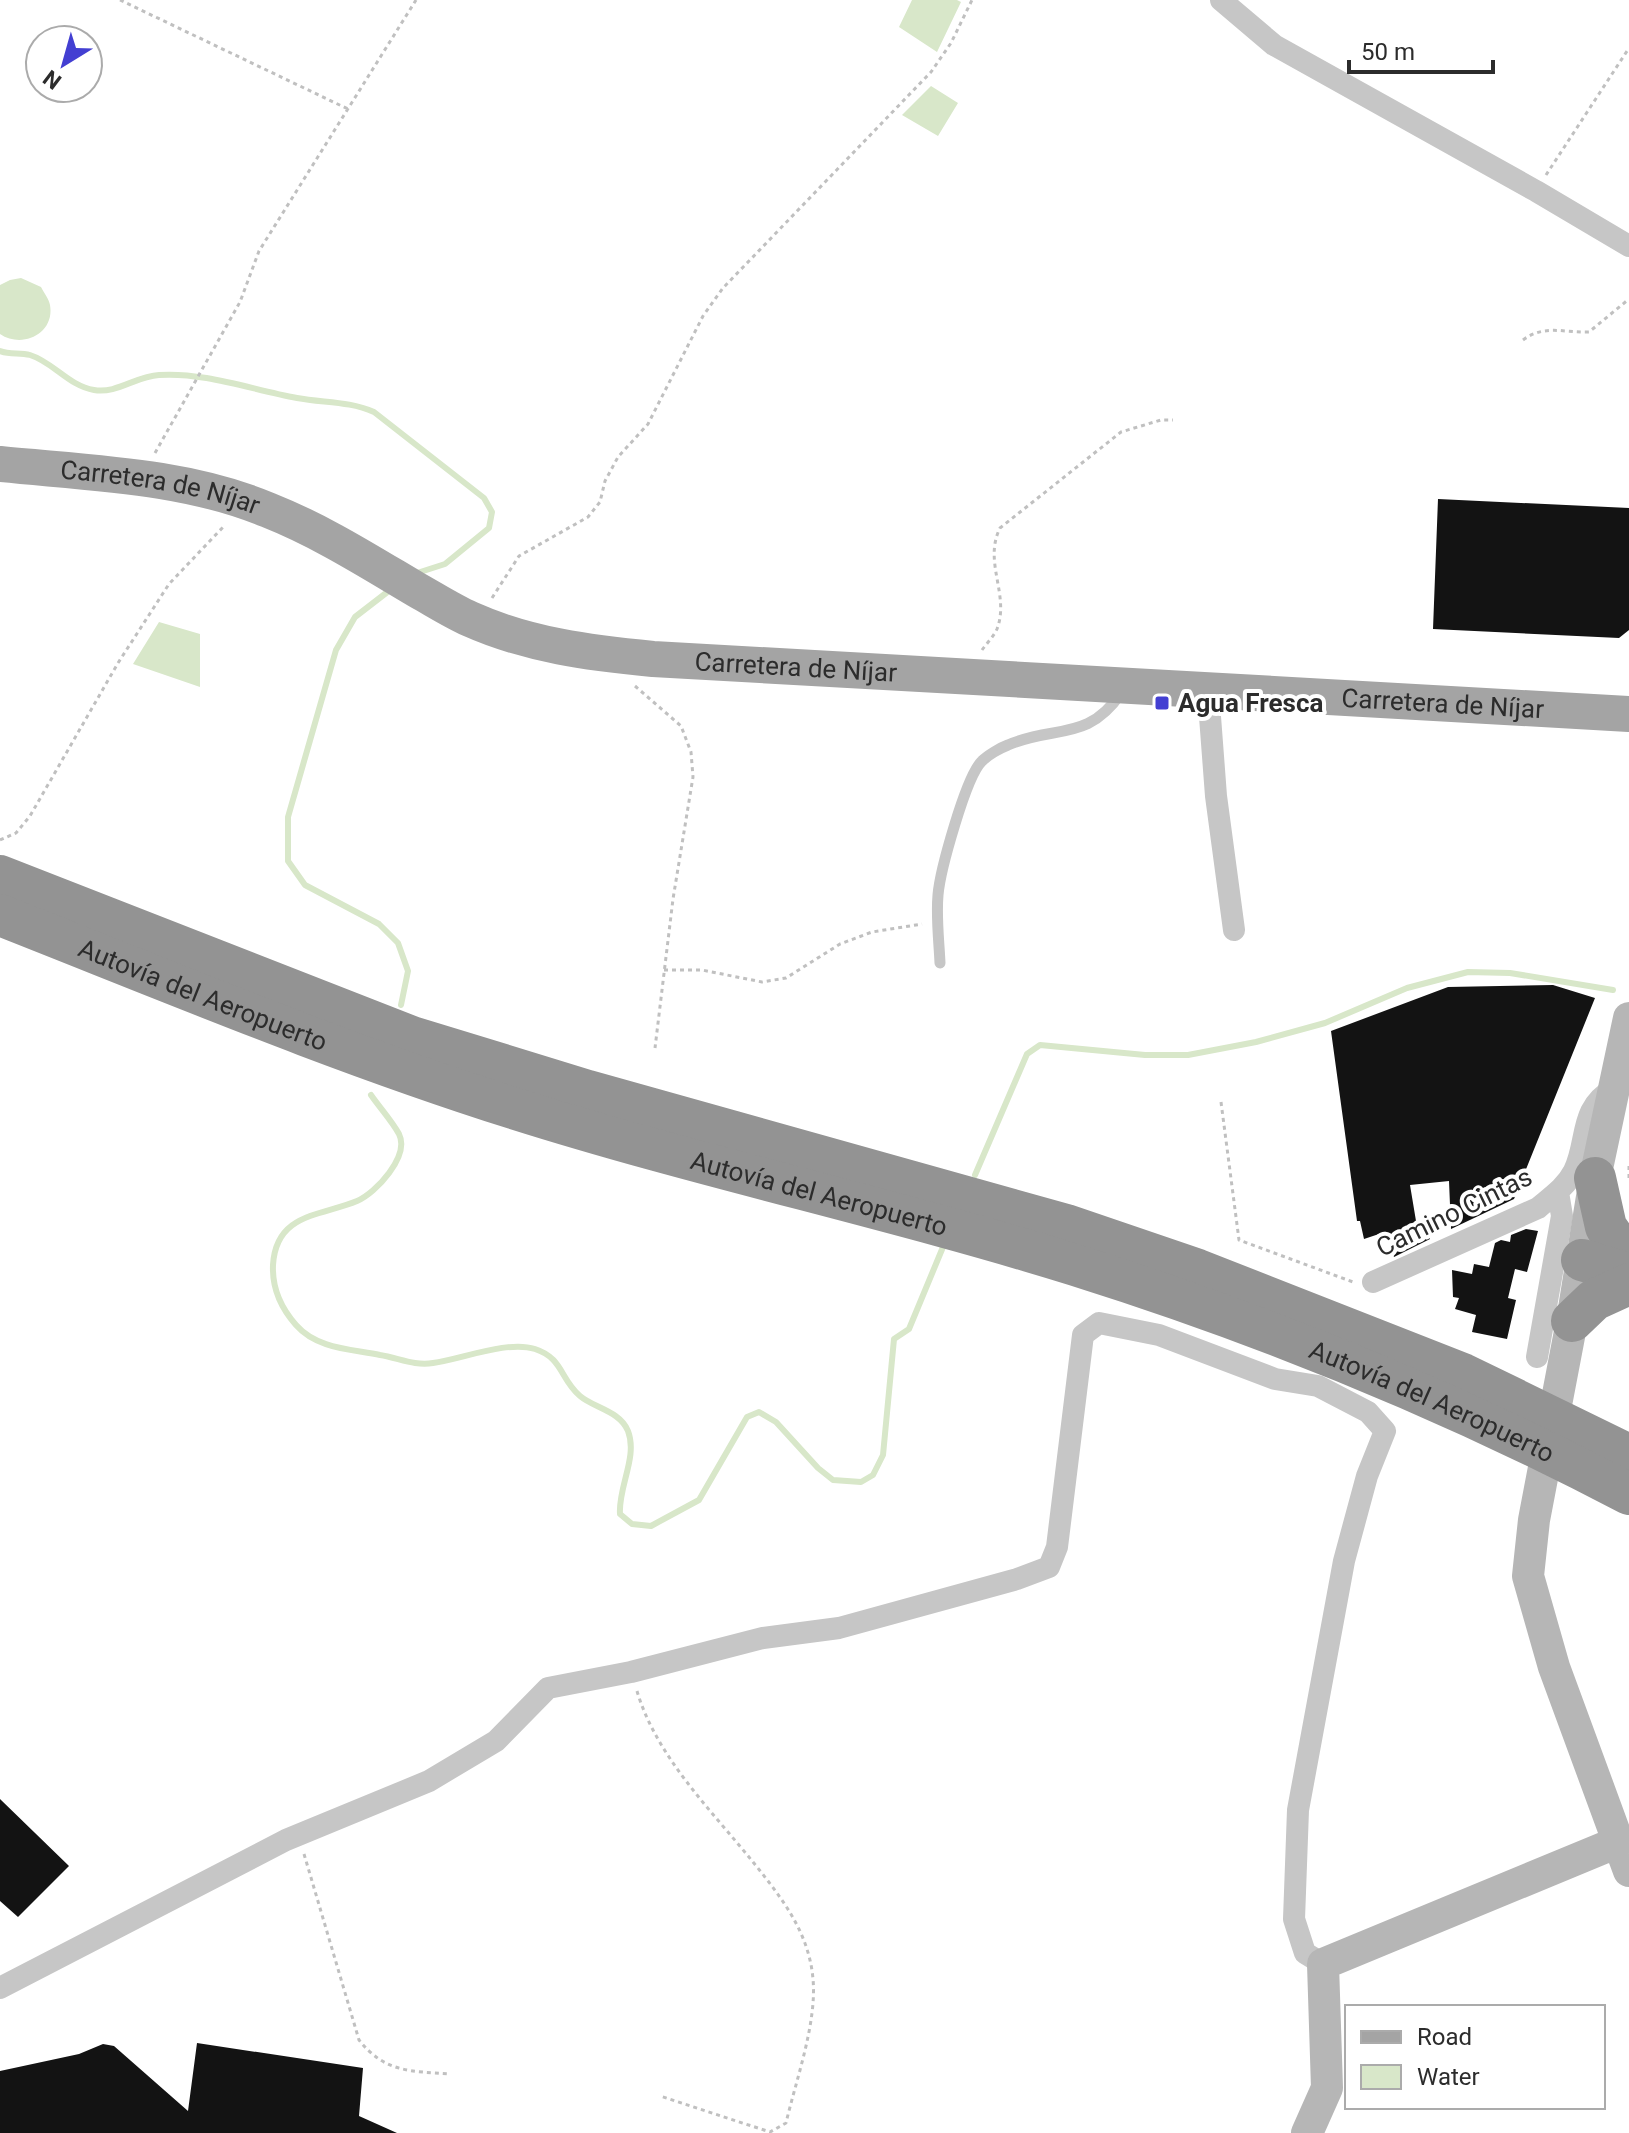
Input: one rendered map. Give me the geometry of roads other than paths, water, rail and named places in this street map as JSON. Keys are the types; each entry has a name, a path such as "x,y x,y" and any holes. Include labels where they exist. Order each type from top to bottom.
{"highway":[{"name":"Autovía del Aeropuerto","path":"0,876 412,1037 588,1091 1066,1225 1198,1270 1463,1374 1629,1455"},
{"name":"Autovía del Aeropuerto","path":"0,915 268,1023 514,1108 973,1235 1243,1321 1502,1429 1629,1494"},
{"path":"1603,1178 1606,1227 1629,1260"},
{"path":"1582,1260 1629,1274"},
{"path":"1572,1321 1594,1300 1629,1284"},
{"path":"1463,1374 1629,1435"},
{"path":"1502,1429 1629,1510"}],"main road":[{"name":"Carretera de Níjar","path":"0,464 185,485 248,503 335,541 467,618 542,644 596,653 653,659 1629,714"}],"street":[{"path":"1221,0 1274,45 1629,246"},
{"path":"1208,690 1216,796 1234,930"},
{"path":"1323,1964 1624,1856 1554,1667 1528,1576 1534,1520 1582,1260 1603,1178 1614,1088 1629,1018"},
{"name":"Camino Cintas","path":"1373,1282 1603,1178"},
{"name":"Camino Cintas","path":"1537,1357 1562,1216 1603,1178"},
{"path":"0,1988 298,1835 443,1773 496,1741 548,1688 631,1672 763,1638 839,1628 1017,1579 1049,1567 1057,1547 1083,1335 1099,1323 1159,1335 1275,1379 1318,1386 1368,1412 1385,1431 1367,1476 1344,1561 1298,1810 1294,1919 1305,1953 1323,1964"},
{"path":"1307,2133 1327,2088 1323,1964"}],"lane":[{"path":"940,963 938,897 944,859 970,782 980,762 1009,744 1086,725 1109,712 1126,685"}],"water":[{"path":"912,0 961,2 937,52 899,27"},
{"path":"931,86 958,103 938,136 902,115"},
{"path":"21,278 41,287 49,303 50,315 42,331 18,340 0,334 0,285"},
{"path":"159,622 200,634 200,687 133,664"}],"waterway":[{"path":"0,351 38,358 77,384 94,390 111,389 151,376 194,376 374,412 484,498 492,512 489,528 445,564 414,574"},
{"path":"390,590 355,617 336,650 288,817 288,861 305,885 379,924 398,943 408,971 401,1005"},
{"path":"975,1175 1027,1054 1040,1045 1145,1055 1188,1055 1256,1042 1325,1023 1407,988 1468,972 1510,973 1613,990"},
{"path":"371,1095 399,1134 400,1153 382,1182 365,1197 303,1219 282,1235 276,1248 273,1273 278,1297 286,1312 304,1333 314,1339 413,1363 433,1363 512,1347 544,1353 556,1363 580,1396 613,1414 628,1431 631,1451 620,1514 632,1524 651,1526 699,1500 747,1417 759,1412 776,1422 833,1480 861,1482 873,1475 883,1455 894,1339 909,1329 943,1247"}],"place":[{"name":"Agua Fresca","path":"1162,703"}]}
